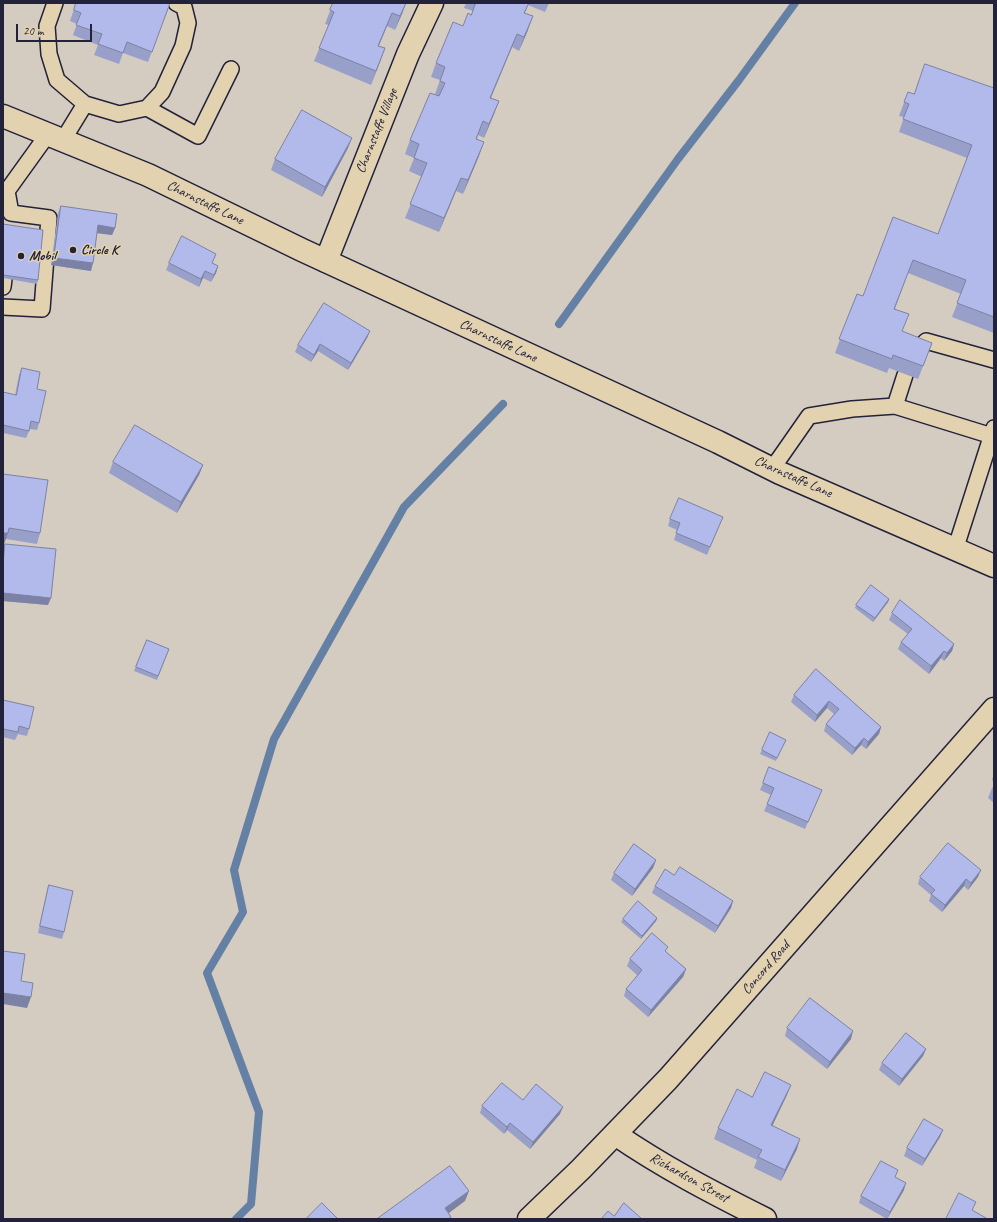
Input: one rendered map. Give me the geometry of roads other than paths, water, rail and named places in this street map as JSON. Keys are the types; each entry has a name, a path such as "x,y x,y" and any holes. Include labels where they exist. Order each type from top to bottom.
{"main road":[{"name":"Charnstaffe Village","path":"326,261 408,54 432,3"},
{"name":"Charnstaffe Lane","path":"3,116 148,175 326,261 718,442 772,469 994,566"},
{"name":"Concord Road","path":"529,1219 549,1201 668,1079 994,709"},
{"name":"Richardson Street","path":"615,1134 644,1154 679,1174 765,1219"}],"lane":[{"path":"55,3 48,26 49,54 58,80 85,104 119,114 147,108 162,92 183,46 188,23 184,7 176,3"},
{"path":"147,108 198,136 231,69"},
{"path":"10,229 7,212 7,191 85,104"},
{"path":"3,307 42,309 49,218 7,212"},
{"path":"915,352 926,341 994,360"},
{"path":"895,406 905,375"},
{"path":"772,469 809,416 852,409 895,406 993,432 955,550"}],"waterway":[{"path":"559,324 678,159 739,80 795,3"},
{"path":"236,1219 251,1204 259,1112 207,973 243,912 234,870 274,739 404,507 503,404"}],"place":[{"name":"Circle K","path":"73,250"},
{"name":"Mobil","path":"21,256"}]}
